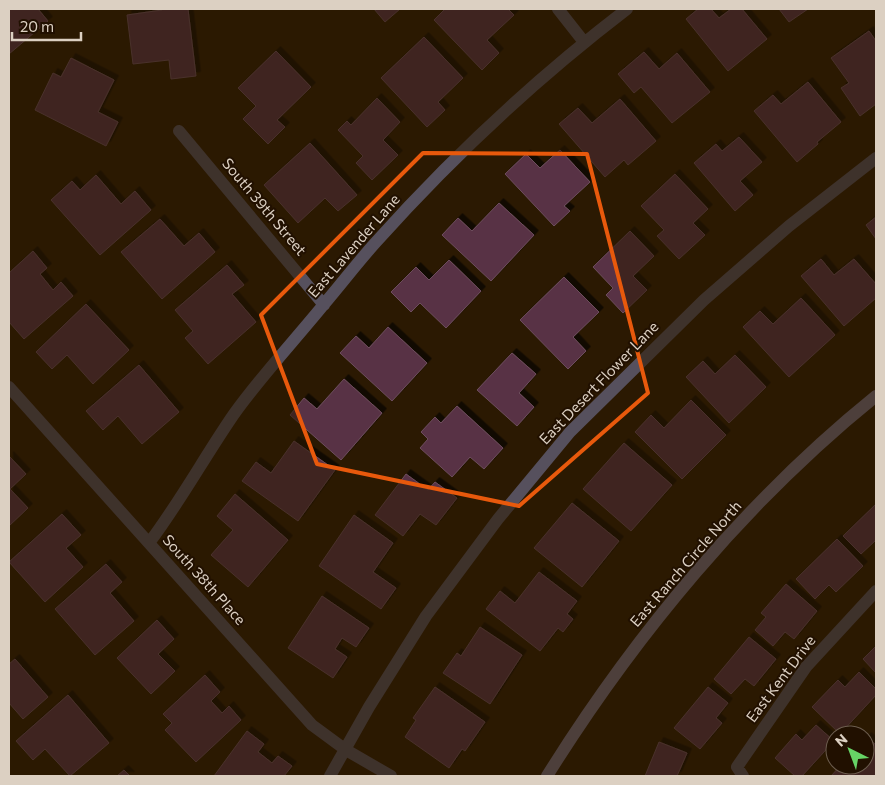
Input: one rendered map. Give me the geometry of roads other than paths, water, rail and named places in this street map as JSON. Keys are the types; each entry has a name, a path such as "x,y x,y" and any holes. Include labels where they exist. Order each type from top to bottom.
{"street":[{"path":"558,9 584,42"},
{"name":"East Lavender Lane","path":"149,543 165,522 234,414 280,355 376,242 465,149 526,92 584,42 627,9"},
{"name":"South 39th Street","path":"179,131 324,304"},
{"name":"East Desert Flower Lane","path":"330,776 426,616 498,519 570,432 704,300 789,226 876,158"},
{"name":"South 38th Place","path":"9,387 312,725 346,750 391,776"},
{"name":"East Ranch Circle North","path":"547,776 613,676 646,632 706,562 799,465 876,396"},
{"name":"East Kent Drive","path":"740,772 806,667 876,591"}]}
